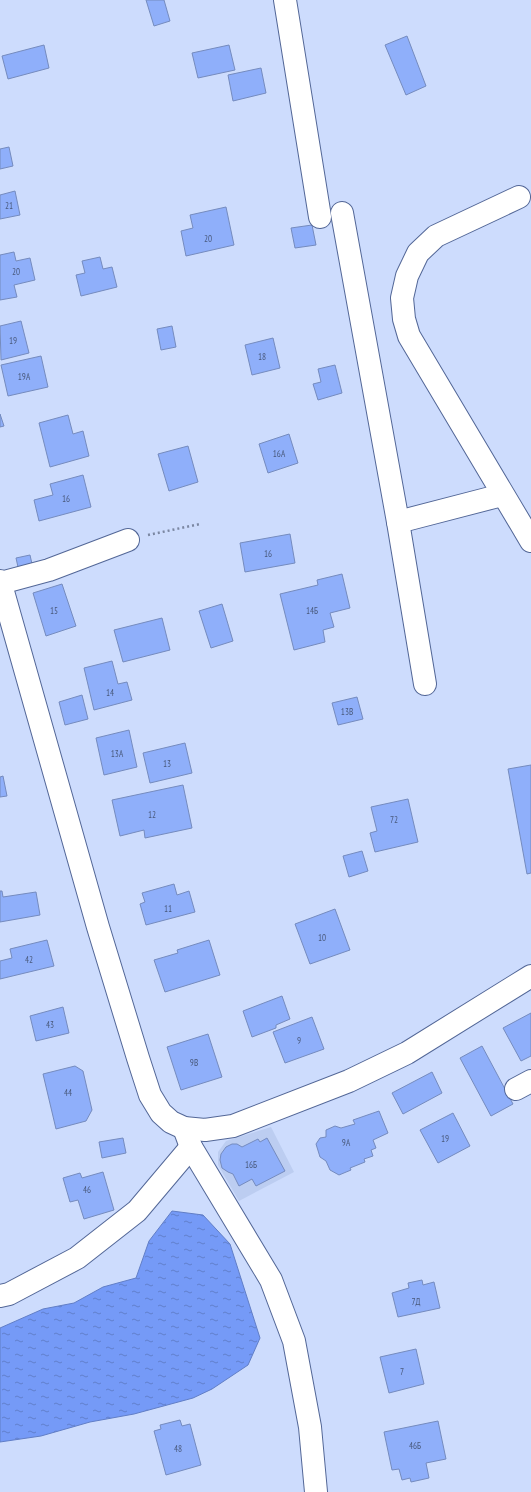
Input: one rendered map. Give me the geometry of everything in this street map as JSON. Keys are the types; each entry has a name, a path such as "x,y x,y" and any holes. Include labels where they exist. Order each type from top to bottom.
{"street":[{"path":"285,0 320,217"},
{"path":"519,197 436,236 418,253 407,276 402,298 404,319 409,336 531,541"},
{"path":"342,213 398,522 425,684"},
{"path":"398,522 502,494"},
{"path":"128,540 49,570 0,582 98,927 150,1095 161,1113 188,1138 271,1280 294,1341 310,1426 316,1492"},
{"path":"0,1296 9,1294 77,1258 137,1211 188,1138 205,1130 233,1126 349,1081 407,1053 531,976"}],"path":[{"path":"128,540 200,524"}],"shaded area":[{"path":"271,1127 294,1172 239,1201 218,1165 218,1152 226,1141"}],"water":[{"path":"172,1211 203,1215 230,1244 260,1338 248,1365 212,1389 193,1398 134,1414 90,1422 41,1436 0,1442 0,1328 43,1309 74,1303 103,1287 136,1278 149,1241"}],"building":[{"path":"146,0 164,0 170,21 154,26"},
{"path":"407,36 426,86 406,95 385,45"},
{"path":"44,45 49,68 8,79 2,56"},
{"path":"229,45 235,70 198,78 192,53"},
{"path":"261,68 266,93 233,101 228,75"},
{"path":"9,147 13,166 0,169 0,149"},
{"path":"15,191 20,215 0,219 0,195"},
{"path":"226,207 234,245 186,256 181,231 193,228 190,215"},
{"path":"312,225 316,245 295,248 291,228"},
{"path":"14,252 16,261 30,258 35,280 14,285 17,297 0,300 0,255"},
{"path":"100,257 103,269 112,267 117,287 81,296 76,275 85,273 82,261"},
{"path":"21,321 29,353 1,360 0,326"},
{"path":"172,326 176,347 161,350 157,329"},
{"path":"273,338 280,368 252,375 245,345"},
{"path":"41,356 48,387 8,396 1,365"},
{"path":"335,365 342,393 318,400 313,384 321,382 318,369"},
{"path":"0,414 4,426 0,427"},
{"path":"68,415 73,434 83,431 89,456 50,467 39,423"},
{"path":"289,434 298,463 268,473 259,444"},
{"path":"188,446 198,482 169,491 158,454"},
{"path":"83,475 91,507 39,521 34,500 53,495 50,484"},
{"path":"290,534 295,563 245,572 240,543"},
{"path":"30,555 32,564 18,567 16,558"},
{"path":"342,574 350,608 330,613 334,627 323,630 325,642 294,650 280,594 318,585 317,580"},
{"path":"62,584 76,626 46,636 33,593"},
{"path":"222,604 233,641 211,648 199,611"},
{"path":"162,618 170,650 123,662 114,630"},
{"path":"112,661 118,684 127,682 132,700 94,710 84,668"},
{"path":"82,695 88,719 65,725 59,702"},
{"path":"357,697 363,719 338,725 332,703"},
{"path":"129,730 137,767 104,775 96,738"},
{"path":"185,743 192,773 150,783 143,753"},
{"path":"531,765 531,873 527,874 508,769"},
{"path":"3,776 7,796 0,797 0,777"},
{"path":"183,785 192,828 145,838 144,830 120,836 112,800"},
{"path":"408,799 418,842 375,852 370,833 377,831 371,807"},
{"path":"362,851 368,871 349,877 343,856"},
{"path":"174,884 177,895 189,891 195,912 146,925 140,904 145,902 142,893"},
{"path":"0,891 2,891 3,897 36,892 40,915 0,922"},
{"path":"335,909 350,950 310,964 295,924"},
{"path":"47,940 54,966 0,979 0,961 12,958 10,949"},
{"path":"209,940 220,975 165,992 154,960 178,953 177,950"},
{"path":"282,996 290,1019 276,1025 276,1028 252,1037 243,1011"},
{"path":"63,1007 69,1033 36,1041 30,1016"},
{"path":"531,1013 531,1056 521,1061 503,1028"},
{"path":"312,1017 324,1049 285,1063 273,1032"},
{"path":"208,1034 222,1077 181,1090 167,1047"},
{"path":"482,1046 513,1104 491,1116 460,1058"},
{"path":"75,1066 83,1071 92,1110 86,1121 56,1129 43,1074"},
{"path":"432,1072 442,1093 403,1114 392,1093"},
{"path":"379,1111 388,1133 373,1140 376,1148 371,1150 373,1156 364,1159 365,1162 350,1168 351,1170 339,1175 330,1170 326,1161 320,1157 316,1144 320,1138 326,1137 326,1130 335,1126 341,1128 355,1124 353,1120"},
{"path":"453,1113 470,1146 438,1163 420,1130"},
{"path":"123,1138 126,1153 102,1158 99,1142"},
{"path":"267,1138 285,1171 256,1186 252,1179 239,1186 233,1174 222,1168 220,1160 221,1154 226,1147 232,1144 237,1144 242,1147 258,1139 260,1142"},
{"path":"103,1172 114,1210 84,1219 78,1200 70,1202 63,1178 80,1173 82,1178"},
{"path":"422,1280 423,1285 434,1282 440,1308 398,1317 392,1293 409,1288 408,1283"},
{"path":"416,1349 424,1384 389,1393 380,1357"},
{"path":"180,1420 182,1426 190,1424 201,1465 166,1475 154,1431 161,1429 160,1425"},
{"path":"438,1421 446,1459 426,1463 429,1478 411,1482 410,1478 402,1480 399,1469 392,1470 384,1432"}]}
